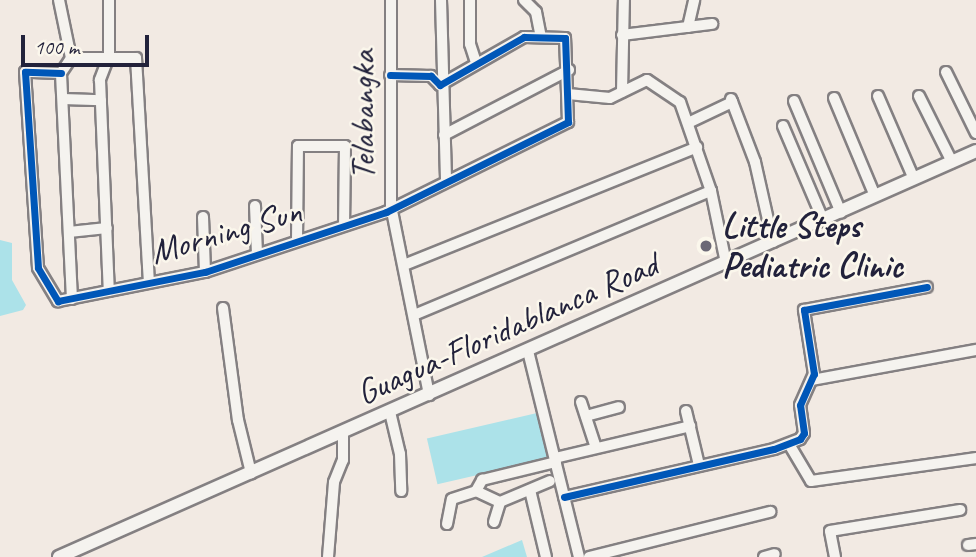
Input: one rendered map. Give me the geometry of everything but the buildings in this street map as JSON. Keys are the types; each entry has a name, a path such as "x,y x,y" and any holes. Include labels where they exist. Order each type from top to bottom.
{"main road":[{"name":"Guagua-Floridablanca Road","path":"59,557 976,151"}],"street":[{"path":"60,0 71,58 61,73 72,299 58,301 38,268 25,72 61,73"},
{"path":"108,0 109,57 100,80 109,291"},
{"name":"Telabangka","path":"391,0 391,206 429,395"},
{"path":"441,0 440,85 446,181"},
{"path":"470,0 470,44 476,63"},
{"path":"524,0 536,12 541,37"},
{"path":"622,92 624,0"},
{"path":"688,27 694,0"},
{"path":"622,35 712,24"},
{"path":"440,85 524,37 565,38 569,70 568,94 610,98 647,80 653,82 680,102 711,191 726,263"},
{"path":"71,58 136,58 149,281"},
{"path":"444,135 569,70"},
{"path":"946,72 976,133"},
{"path":"390,75 431,76 440,85"},
{"name":"Morning Sun","path":"72,299 149,281 205,272 391,206 568,122 568,94"},
{"path":"878,96 914,179"},
{"path":"919,96 952,162"},
{"path":"834,98 875,196"},
{"path":"62,99 101,100"},
{"path":"688,123 731,100 755,162 773,242"},
{"path":"794,101 841,213"},
{"path":"783,126 823,220"},
{"path":"297,240 298,146 345,146 344,224"},
{"path":"404,265 697,146"},
{"path":"414,315 711,191"},
{"path":"255,206 257,253"},
{"path":"202,217 205,272"},
{"path":"69,232 107,228"},
{"path":"564,497 789,444 804,433 800,405 813,380 804,310 927,287"},
{"path":"223,308 238,420 251,473"},
{"path":"813,380 976,349"},
{"path":"528,351 555,460 554,480 564,497 579,557"},
{"path":"581,402 596,448"},
{"path":"586,416 620,407"},
{"path":"686,411 699,465"},
{"path":"390,412 400,454 401,491"},
{"path":"447,524 452,499 476,491 482,480 596,448 690,426"},
{"path":"328,557 334,482 343,460 343,433"},
{"path":"789,444 811,481 976,458"},
{"path":"476,491 500,502 554,480"},
{"path":"530,490 547,557"},
{"path":"494,522 500,502"},
{"path":"835,557 830,531 960,510"},
{"path":"589,557 770,512"}],"water":[{"path":"0,240 12,243 12,280 26,305 23,310 0,316"},
{"path":"537,413 548,459 437,484 427,438"},
{"path":"522,540 527,557 482,557"}],"cycle path":[{"path":"61,73 25,72 38,268 58,301 205,272 386,212 568,122 565,38 524,37 440,85 431,76 390,75"},
{"path":"564,497 774,449 800,439 804,433 800,405 814,374 804,310 927,287"}],"place":[{"name":"Little Steps Pediatric Clinic","path":"706,246"}]}
